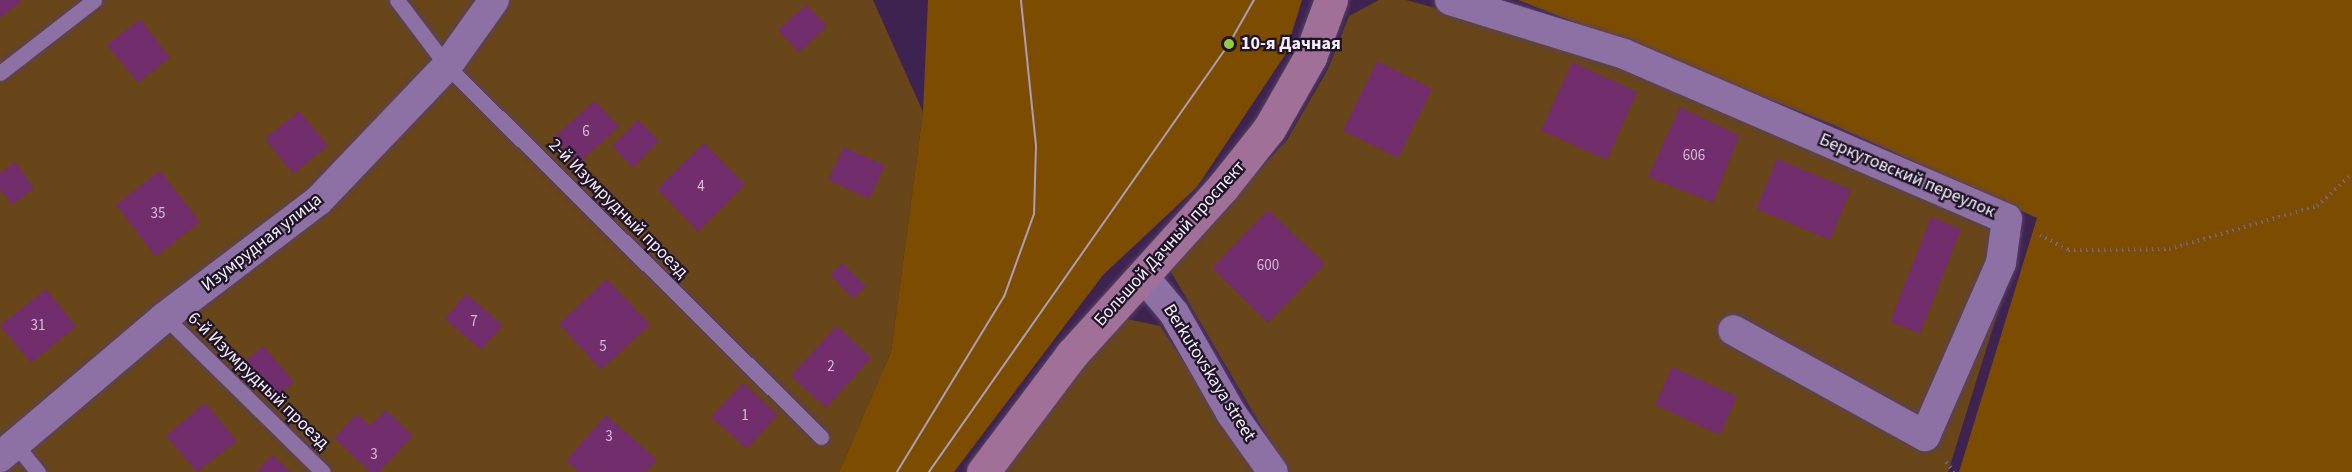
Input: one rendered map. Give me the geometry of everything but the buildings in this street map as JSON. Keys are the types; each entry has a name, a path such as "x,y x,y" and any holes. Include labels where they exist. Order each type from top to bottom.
{"main road":[{"name":"Большой Дачный проспект","path":"983,472 1072,354 1143,276 1269,129 1311,57 1331,0"}],"street":[{"name":"Изумрудная улица","path":"8,451 165,317 318,201 447,66 494,0"},
{"name":"Беркутовский переулок","path":"1450,0 1624,54 2007,219 2001,263 1925,436 1732,330"},
{"name":"Berkutovskaya street","path":"1143,276 1174,313 1231,413 1273,472"}],"lane":[{"path":"0,73 94,0"},
{"name":"2-й Изумрудный проезд","path":"398,0 447,66 821,437"},
{"name":"6-й Изумрудный проезд","path":"165,317 323,472"},
{"path":"8,451 38,472"}],"path":[{"path":"2007,219 2068,250 2169,249 2317,206 2352,174"}],"shaded area":[{"path":"0,0 873,0 923,112 891,352 839,472 0,472"},
{"path":"928,0 1302,0 1285,55 1197,187 1103,275 954,472 839,472 891,352 923,112"},
{"path":"1379,0 1406,0 1546,38 2022,234 1948,472 1288,472 1168,267 1287,140 1328,69 1349,16"},
{"path":"1518,0 2352,0 2352,472 1959,472 2037,218 1834,125"},
{"path":"1122,318 1160,326 1257,472 1001,472 1049,403"}],"tram line":[{"path":"897,472 1004,297 1034,214 1036,146 1021,0"},
{"path":"929,472 1229,44 1254,0"}],"place":[{"name":"10-я Дачная","path":"1229,44"}]}
